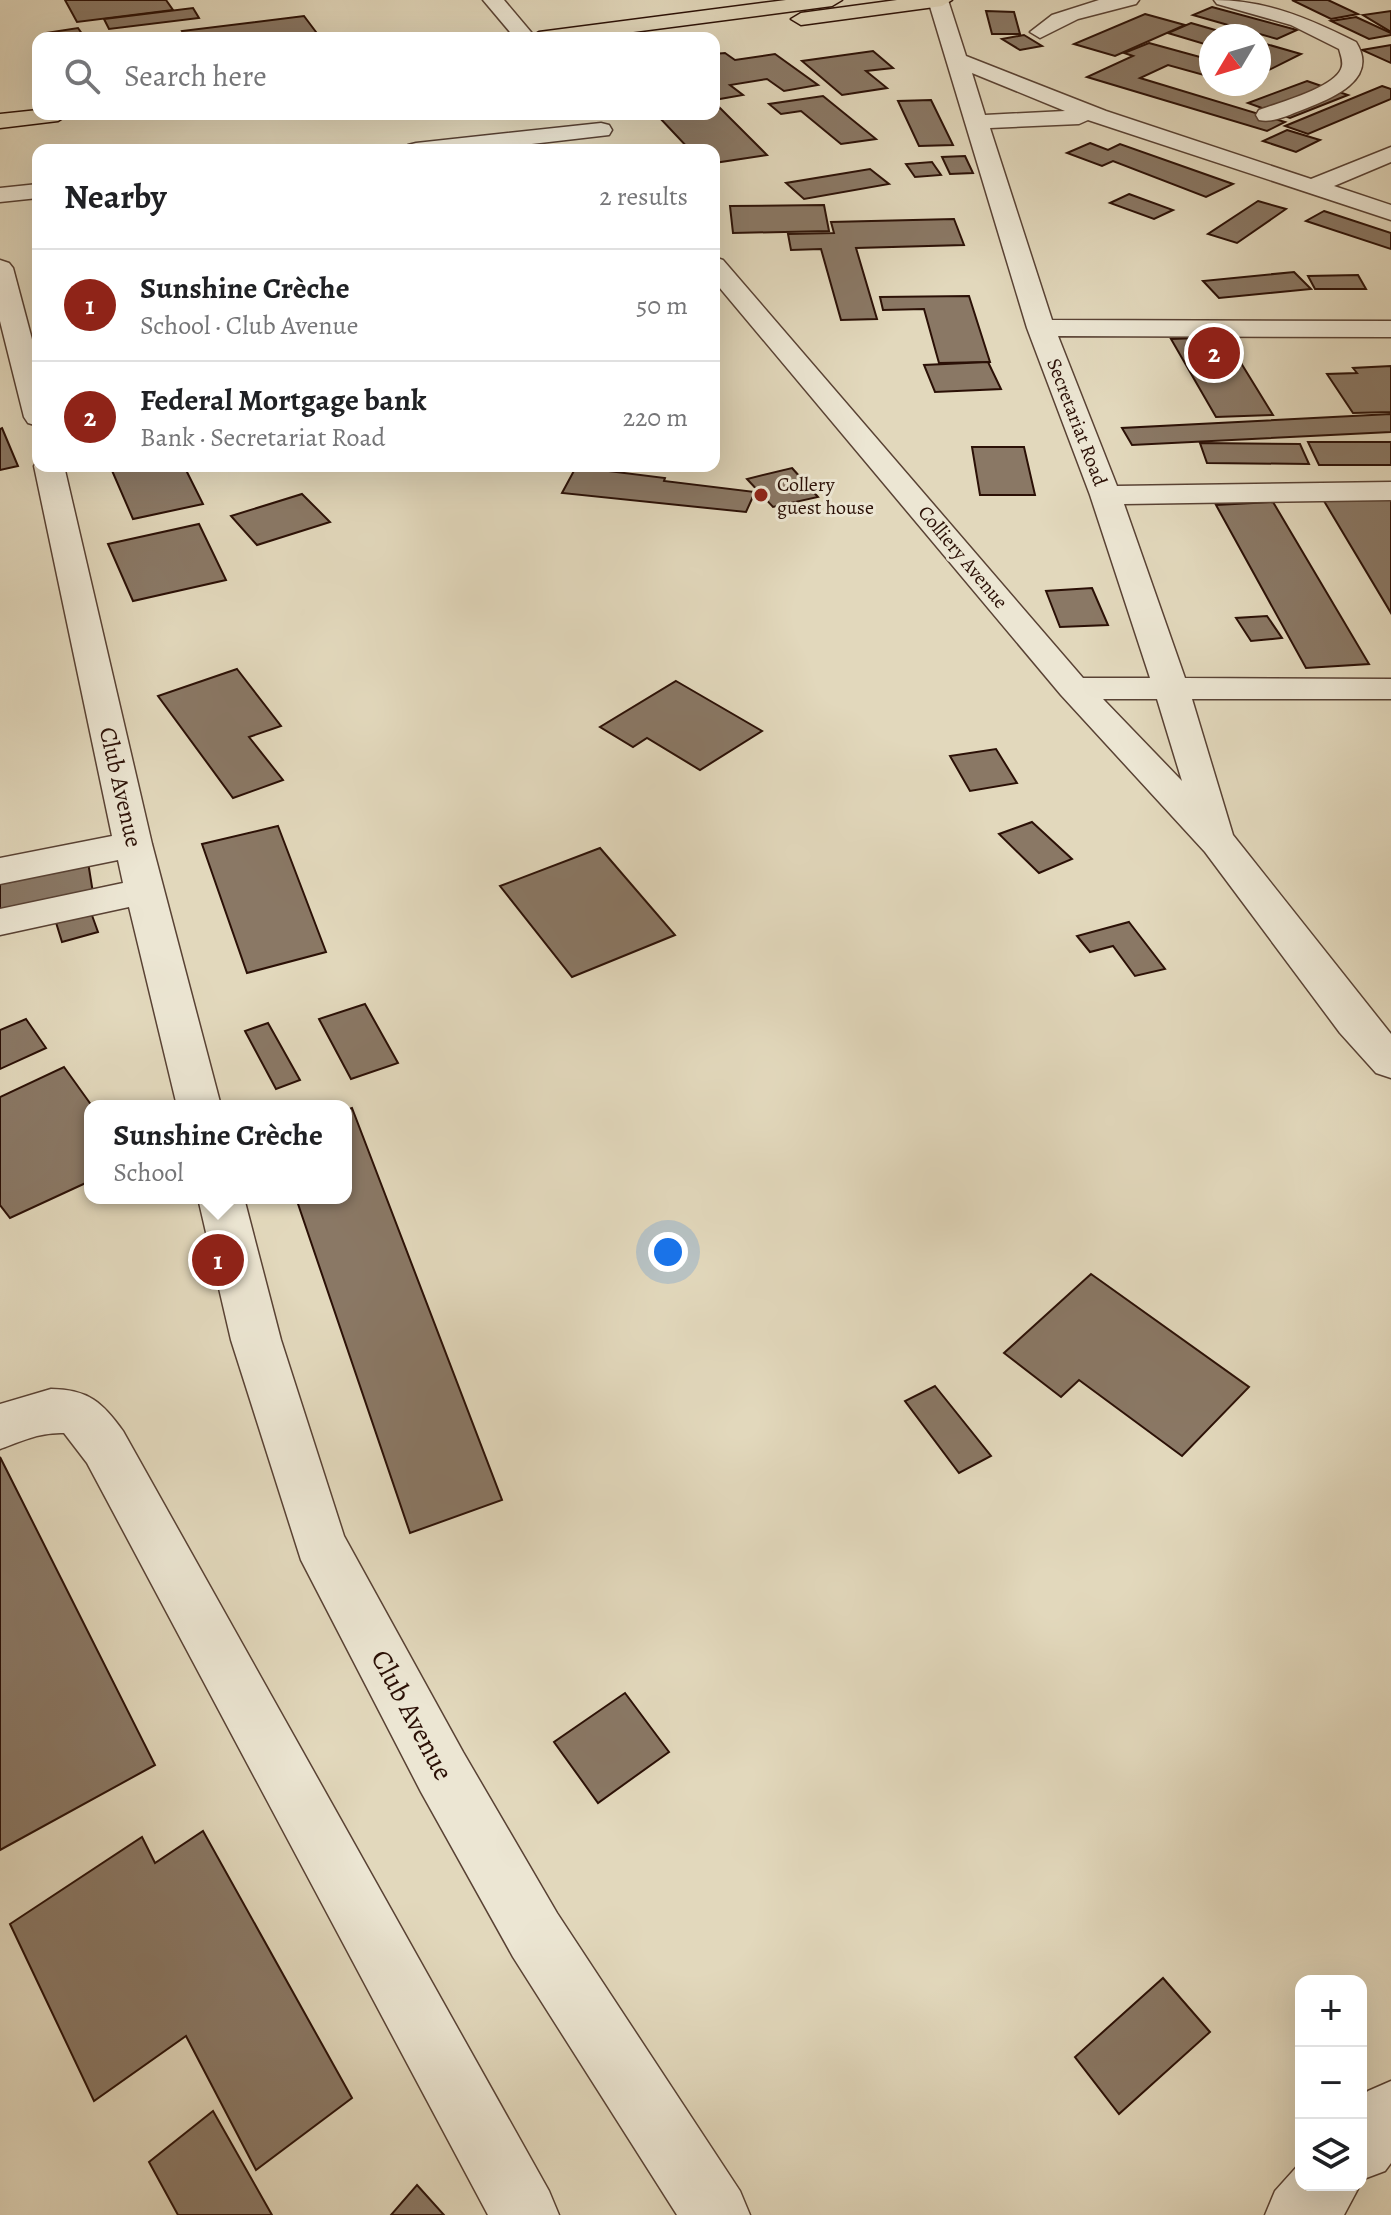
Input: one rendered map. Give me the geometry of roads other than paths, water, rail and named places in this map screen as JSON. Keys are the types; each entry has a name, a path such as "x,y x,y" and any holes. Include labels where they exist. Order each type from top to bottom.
{"main road":[{"path":"585,32 832,0"},
{"path":"701,32 940,0"},
{"path":"0,105 32,101"},
{"path":"0,121 32,117"}],"street":[{"path":"493,0 521,32"},
{"name":"Secretariat Road","path":"940,0 975,122 1041,328 1105,495 1172,690 1219,843"},
{"path":"1040,32 1051,22 1074,13 1129,0"},
{"path":"1224,0 1298,21 1349,46 1353,60 1351,71 1342,83 1267,115"},
{"path":"957,60 1098,116 1391,213"},
{"path":"975,122 1098,116"},
{"path":"454,144 594,122 613,144"},
{"path":"1310,188 1391,154"},
{"path":"0,195 32,192"},
{"path":"0,268 31,358 27,402"},
{"name":"Colliery Avenue","path":"720,272 1073,688 1219,843"},
{"path":"1041,328 1391,329"},
{"name":"Club Avenue","path":"50,472 133,844 197,1100"},
{"path":"1105,495 1391,491"},
{"path":"1073,688 1391,689"},
{"path":"1219,843 1355,1022 1391,1062"},
{"path":"0,871 133,844"},
{"path":"0,922 145,891"},
{"name":"Club Avenue","path":"222,1204 256,1340 320,1543 442,1772 535,1935 717,2206"},
{"path":"0,1427 17,1418 68,1411 83,1418 105,1447 525,2215"},
{"path":"1367,2140 1391,2114"},
{"path":"1299,2215 1321,2191"}],"place":[{"name":"Federal Mortgage bank","path":"1214,353"},
{"name":"Collery guest house","path":"761,495"},
{"name":"Sunshine Crèche","path":"218,1260"}]}
